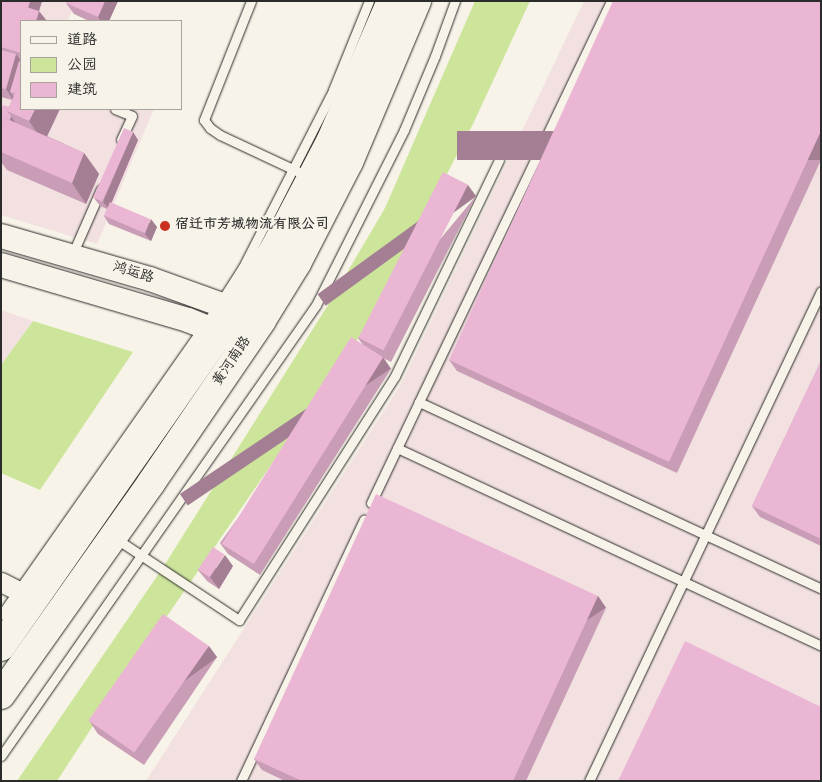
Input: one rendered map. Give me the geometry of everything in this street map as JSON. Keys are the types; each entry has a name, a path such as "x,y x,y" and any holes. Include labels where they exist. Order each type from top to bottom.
{"main road":[{"name":"黄河南路","path":"1,646 18,591 211,329 274,249 303,174 330,142 391,1"},
{"name":"黄河南路","path":"1,696 262,320 297,263 350,162 417,1"}],"street":[{"name":"鸿运路","path":"1,236 150,279 229,306 262,320"},
{"name":"鸿运路","path":"2,268 211,329 245,344"}],"lane":[{"path":"251,1 204,120 210,128 220,135 303,174 333,90 369,1"},
{"path":"1,756 316,305 404,130 435,56 455,1"},
{"path":"241,781 397,448 611,1"},
{"path":"117,110 132,116 117,151"},
{"path":"113,536 239,620 395,376 500,160"},
{"path":"72,256 106,177"},
{"path":"589,781 821,291"},
{"path":"419,402 821,589"},
{"path":"397,448 821,646"},
{"path":"1,615 18,591"}],"shaded area":[{"path":"1,1 76,1 68,20 20,20 20,110 154,110 97,244 1,215"},
{"path":"584,1 821,1 821,781 146,781 401,384"},
{"path":"1,310 33,321 1,365"}],"green space":[{"path":"475,1 530,1 473,124 372,318 119,686 57,781 17,781 162,569 328,305 385,208"},
{"path":"33,321 133,352 40,490 1,473 1,365"}],"building":[{"path":"1,1 7,1 39,11 36,20 20,20 20,53 1,47"},
{"path":"7,1 30,1 28,8"},
{"path":"67,1 105,1 98,17 66,3"},
{"path":"613,1 821,1 821,131 669,462 449,360"},
{"path":"1,50 16,54 6,89 1,88"},
{"path":"19,61 20,82 15,93 10,92"},
{"path":"20,82 20,110 34,110 29,121 7,111"},
{"path":"3,105 9,107 7,111 11,116 10,120 5,118 1,127 1,109"},
{"path":"5,118 84,153 72,183 1,152 1,127"},
{"path":"124,128 133,132 102,201 93,197"},
{"path":"443,172 468,185 384,350 359,338"},
{"path":"110,202 151,219 145,233 104,216"},
{"path":"351,337 383,357 254,564 222,544"},
{"path":"821,361 821,539 752,506"},
{"path":"376,494 598,596 513,781 302,781 254,759"},
{"path":"213,547 225,555 210,577 198,569"},
{"path":"163,614 209,646 134,753 88,720"},
{"path":"685,641 821,707 821,781 618,781"}],"place":[{"name":"宿迁市芳城物流有限公司","path":"165,226"}]}
